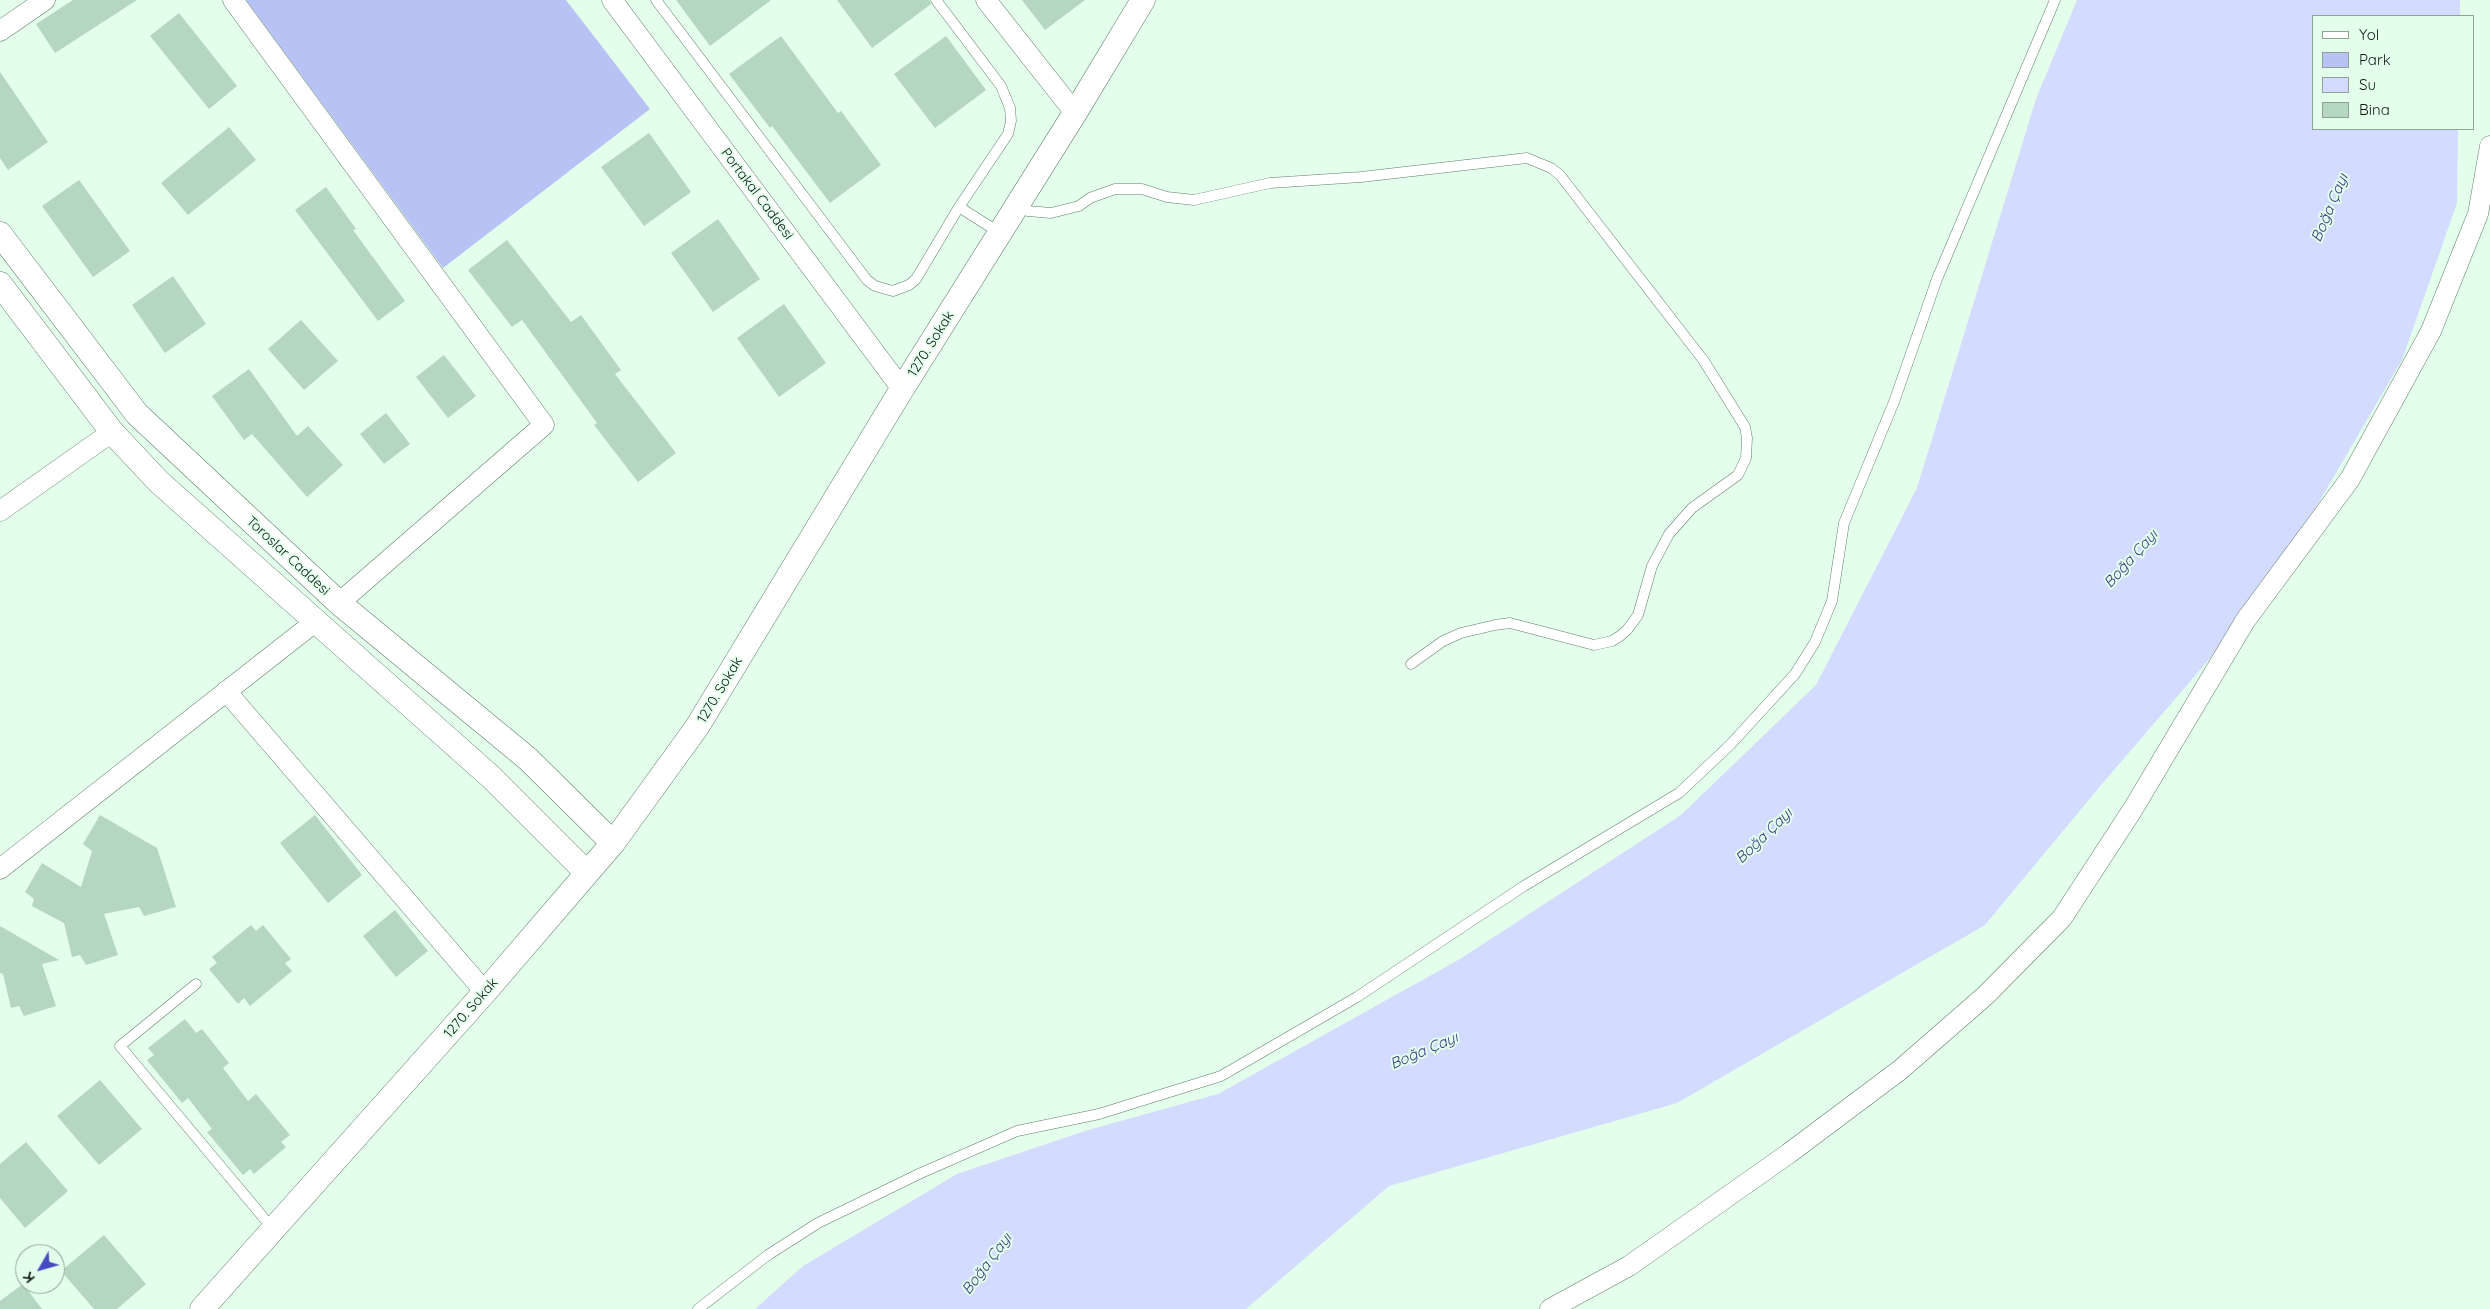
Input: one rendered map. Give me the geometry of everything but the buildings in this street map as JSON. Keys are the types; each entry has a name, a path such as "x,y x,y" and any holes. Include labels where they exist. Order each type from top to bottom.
{"street":[{"path":"0,31 45,0"},
{"path":"233,0 544,425 339,603"},
{"name":"Portakal Caddesi","path":"612,0 902,389"},
{"path":"986,0 1075,113"},
{"name":"1270. Sokak","path":"202,1309 485,992 613,843 697,728 902,389 1075,113 1143,0"},
{"path":"1550,1309 1629,1266 1788,1154 1900,1070 1986,995 2062,918 2133,809 2245,621 2350,479 2431,331 2478,214 2490,146"},
{"name":"Toroslar Caddesi","path":"0,234 137,414 339,603 528,759 613,843"},
{"path":"0,284 112,432 159,482 491,776 587,873"},
{"path":"0,511 137,414"},
{"path":"0,869 315,622"},
{"path":"226,691 485,992"}],"lane":[{"path":"656,0 867,280 874,286 893,291 909,285 916,279 959,207 1008,134 1010,108 1001,86 936,0"},
{"path":"698,1309 768,1255 818,1223 921,1173 1017,1131 1099,1114 1221,1076 1357,997 1524,886 1679,793 1730,745 1795,674 1815,642 1832,601 1844,523 1894,402 1937,278 2055,0"},
{"path":"1016,207 1028,211 1052,213 1079,206 1090,198 1115,189 1142,189 1167,197 1194,200 1270,183 1361,177 1527,158 1551,168 1560,175 1704,361 1745,427 1747,438 1746,458 1738,475 1692,508 1668,534 1652,566 1638,615 1620,636 1612,641 1594,645 1510,623 1461,633 1443,641 1411,664"},
{"path":"959,207 1000,233"},
{"path":"196,984 120,1046 273,1229"}],"green space":[{"path":"246,0 566,0 650,109 443,268"}],"water":[{"name":"Boğa Çayı","path":"2077,0 2460,0 2460,15 2312,15 2312,130 2458,130 2457,203 2402,360 2295,543 2224,642 2102,784 1985,925 1677,1103 1389,1186 1246,1309 755,1309 803,1266 957,1174 1088,1130 1218,1094 1460,959 1681,815 1816,685 1917,488 2036,99"}]}
